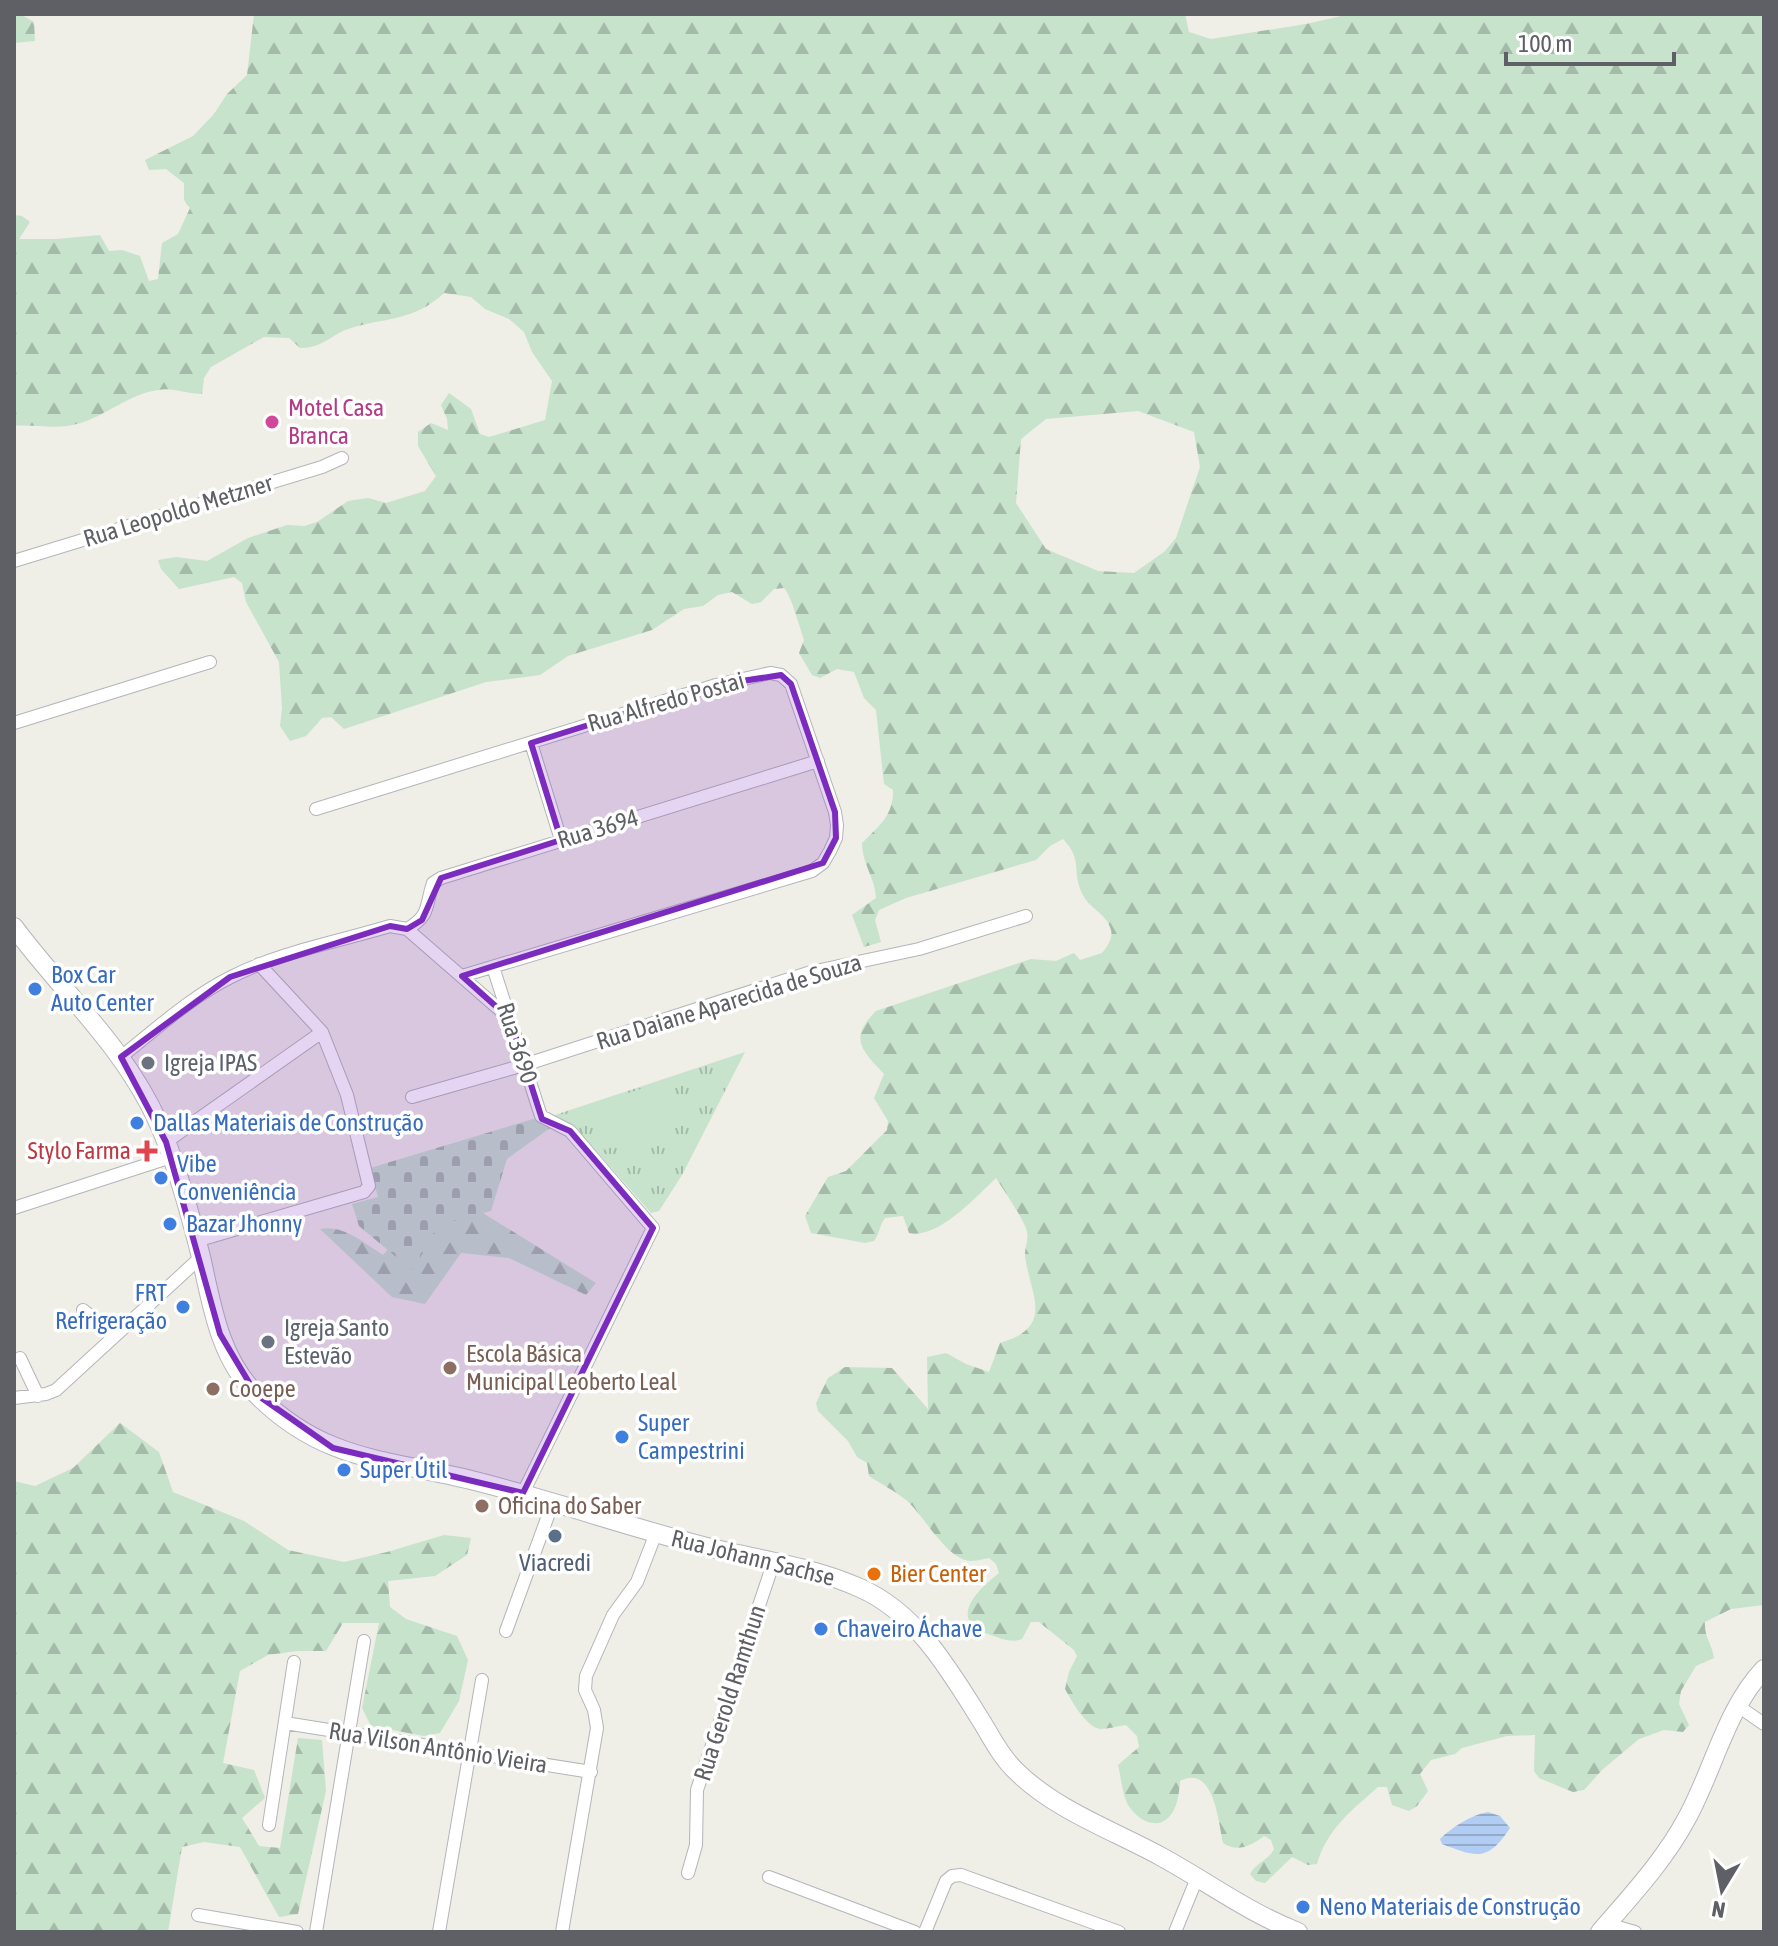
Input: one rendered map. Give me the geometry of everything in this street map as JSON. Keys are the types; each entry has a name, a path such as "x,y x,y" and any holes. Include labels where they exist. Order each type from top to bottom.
{"street":[{"name":"Rua Leopoldo Metzner","path":"14,561 322,467 342,458"},
{"path":"14,723 210,662"},
{"name":"Rua Alfredo Postai","path":"316,809 716,685 770,673 781,675 791,684 837,825 836,838 823,863 812,871 462,976"},
{"path":"531,743 561,840"},
{"name":"Rua 3694","path":"407,929 422,920 429,906 433,883 441,878 818,761"},
{"name":"Rua Daiane Aparecida de Souza","path":"412,1097 524,1065 811,972 919,949 1026,916"},
{"path":"121,1057 200,994 259,964 390,926 407,929 510,1019"},
{"name":"Rua Johann Sachse","path":"14,927 98,1024 151,1106 168,1149 220,1334 234,1365 256,1394 295,1426 350,1454 523,1493 656,1533 841,1580 865,1590 921,1635 942,1659 1018,1774 1062,1805 1288,1930"},
{"path":"14,1398 38,1396 56,1390 115,1336 198,1249 367,1190 347,1095 322,1032 259,964"},
{"name":"Rua 3690","path":"493,967 543,1119 570,1131 653,1228 523,1493"},
{"path":"15,1206 168,1149 322,1032"},
{"path":"83,1310 115,1336"},
{"path":"20,1358 38,1396"},
{"path":"506,1631 553,1502"},
{"path":"562,1932 597,1728 594,1710 585,1690 586,1676 613,1615 637,1582 656,1533"},
{"name":"Rua Gerold Ramthun","path":"688,1873 696,1845 697,1790 774,1561"},
{"path":"316,1932 364,1641"},
{"path":"269,1825 294,1662"},
{"path":"1603,1928 1646,1879 1685,1822 1738,1706 1764,1669"},
{"path":"439,1932 482,1680"},
{"path":"1738,1706 1764,1724"},
{"name":"Rua Vilson Antônio Vieira","path":"285,1723 591,1772"},
{"path":"925,1932 946,1881 952,1876 961,1875 1119,1932"},
{"path":"769,1877 915,1932"},
{"path":"1175,1932 1197,1878"},
{"path":"198,1915 297,1932"},
{"path":"1603,1928 1635,1932"}],"highlighted area":[{"path":"781,675 791,684 835,812 836,838 823,863 462,976 510,1019 542,1119 570,1131 653,1228 523,1493 333,1448 256,1394 220,1334 166,1142 121,1057 230,977 390,926 407,929 422,920 441,878 561,840 531,743 716,685"}],"green space":[{"path":"14,14 34,22 35,41 14,43"},
{"path":"254,14 1185,14 1189,32 1211,39 1350,14 1764,14 1764,1605 1731,1609 1705,1622 1714,1658 1696,1666 1681,1691 1679,1704 1689,1725 1683,1732 1664,1730 1639,1739 1602,1770 1584,1790 1573,1792 1539,1778 1534,1771 1535,1735 1507,1736 1462,1748 1455,1754 1431,1760 1420,1774 1428,1791 1417,1806 1409,1811 1392,1805 1387,1787 1378,1787 1334,1830 1317,1864 1308,1865 1292,1857 1265,1883 1256,1881 1250,1874 1274,1849 1271,1840 1264,1836 1239,1848 1223,1843 1212,1797 1200,1780 1191,1778 1180,1781 1174,1809 1169,1817 1158,1823 1145,1821 1130,1808 1118,1765 1139,1747 1137,1736 1126,1725 1103,1729 1095,1727 1080,1712 1065,1689 1077,1656 1074,1650 1039,1622 1031,1622 1022,1639 1014,1641 977,1629 970,1622 970,1606 974,1597 999,1573 996,1564 989,1558 970,1561 952,1553 906,1500 869,1476 867,1463 857,1457 848,1441 818,1411 816,1403 828,1378 845,1367 892,1368 928,1409 927,1357 946,1353 989,1372 1000,1343 1017,1336 1034,1319 1034,1297 1025,1257 1026,1227 996,1178 956,1215 932,1230 920,1233 909,1233 903,1216 885,1218 874,1241 865,1243 811,1233 805,1216 828,1177 846,1171 887,1130 888,1121 874,1098 884,1074 864,1051 860,1037 862,1029 876,1011 1031,959 1056,961 1074,953 1080,960 1102,953 1106,948 1111,933 1109,924 1084,897 1078,883 1073,853 1063,839 1050,846 1036,860 906,898 879,910 875,920 881,942 864,947 852,915 876,898 862,843 884,820 893,799 893,790 884,784 876,710 864,698 854,672 837,669 820,678 812,675 799,653 804,640 784,588 774,589 761,602 752,604 732,592 718,595 703,606 684,609 652,630 568,656 540,675 486,682 344,729 331,717 322,718 306,736 290,741 280,726 279,662 246,602 242,583 234,577 179,589 161,569 158,560 176,557 207,561 248,538 287,525 304,526 317,522 348,501 368,498 386,503 425,491 436,476 418,446 418,432 431,423 448,430 441,405 449,393 471,409 480,434 489,437 545,420 552,381 532,352 524,332 509,319 485,309 471,297 444,293 422,309 351,328 315,346 300,348 289,338 264,337 211,367 204,378 202,394 158,390 137,396 77,424 61,427 14,426 14,215 30,222 19,239 100,235 109,251 122,250 140,256 149,281 158,279 162,243 178,234 190,208 184,200 184,183 166,169 149,170 145,160 193,136 247,75","holes":["1138,411 1194,432 1200,467 1176,538 1164,552 1134,573 1098,571 1046,549 1016,503 1021,439 1046,419"]},
{"path":"745,1052 682,1175 659,1211 651,1213 572,1127 549,1117"},
{"path":"663,1081 678,1124 604,1150 589,1107"},
{"path":"533,1119 550,1128 507,1159 491,1211 438,1225 413,1271 359,1226 352,1204 378,1197 370,1168"},
{"path":"478,1210 596,1283 586,1295 509,1258 461,1253 425,1304 392,1297 320,1229 345,1232 383,1255 407,1228"},
{"path":"120,1423 159,1452 173,1492 244,1521 288,1550 344,1562 444,1535 471,1538 467,1555 435,1576 388,1581 390,1607 406,1619 457,1636 468,1660 459,1701 440,1733 424,1736 371,1726 362,1708 379,1623 343,1623 326,1651 268,1655 240,1671 223,1763 254,1770 265,1798 242,1818 259,1846 280,1848 298,1738 322,1740 326,1791 298,1914 279,1917 240,1847 204,1842 182,1847 168,1932 14,1932 14,1481 35,1486 73,1468"}],"water":[{"path":"1488,1812 1500,1816 1510,1828 1488,1851 1474,1854 1442,1844 1440,1839 1456,1826"}],"place":[{"name":"Motel Casa Branca","path":"272,422"},
{"name":"Box Car Auto Center","path":"35,989"},
{"name":"Igreja IPAS","path":"148,1063"},
{"name":"Dallas Materiais de Construção","path":"137,1123"},
{"name":"Stylo Farma","path":"147,1151"},
{"name":"Vibe Conveniência","path":"161,1178"},
{"name":"Bazar Jhonny","path":"170,1224"},
{"name":"FRT Refrigeração","path":"183,1307"},
{"name":"Igreja Santo Estevão","path":"268,1342"},
{"name":"Escola Básica Municipal Leoberto Leal","path":"450,1368"},
{"name":"Cooepe","path":"213,1389"},
{"name":"Super Campestrini","path":"622,1437"},
{"name":"Super Útil","path":"344,1470"},
{"name":"Oficina do Saber","path":"482,1506"},
{"name":"Viacredi","path":"555,1536"},
{"name":"Bier Center","path":"874,1574"},
{"name":"Chaveiro Áchave","path":"821,1629"},
{"name":"Neno Materiais de Construção","path":"1303,1907"}]}
